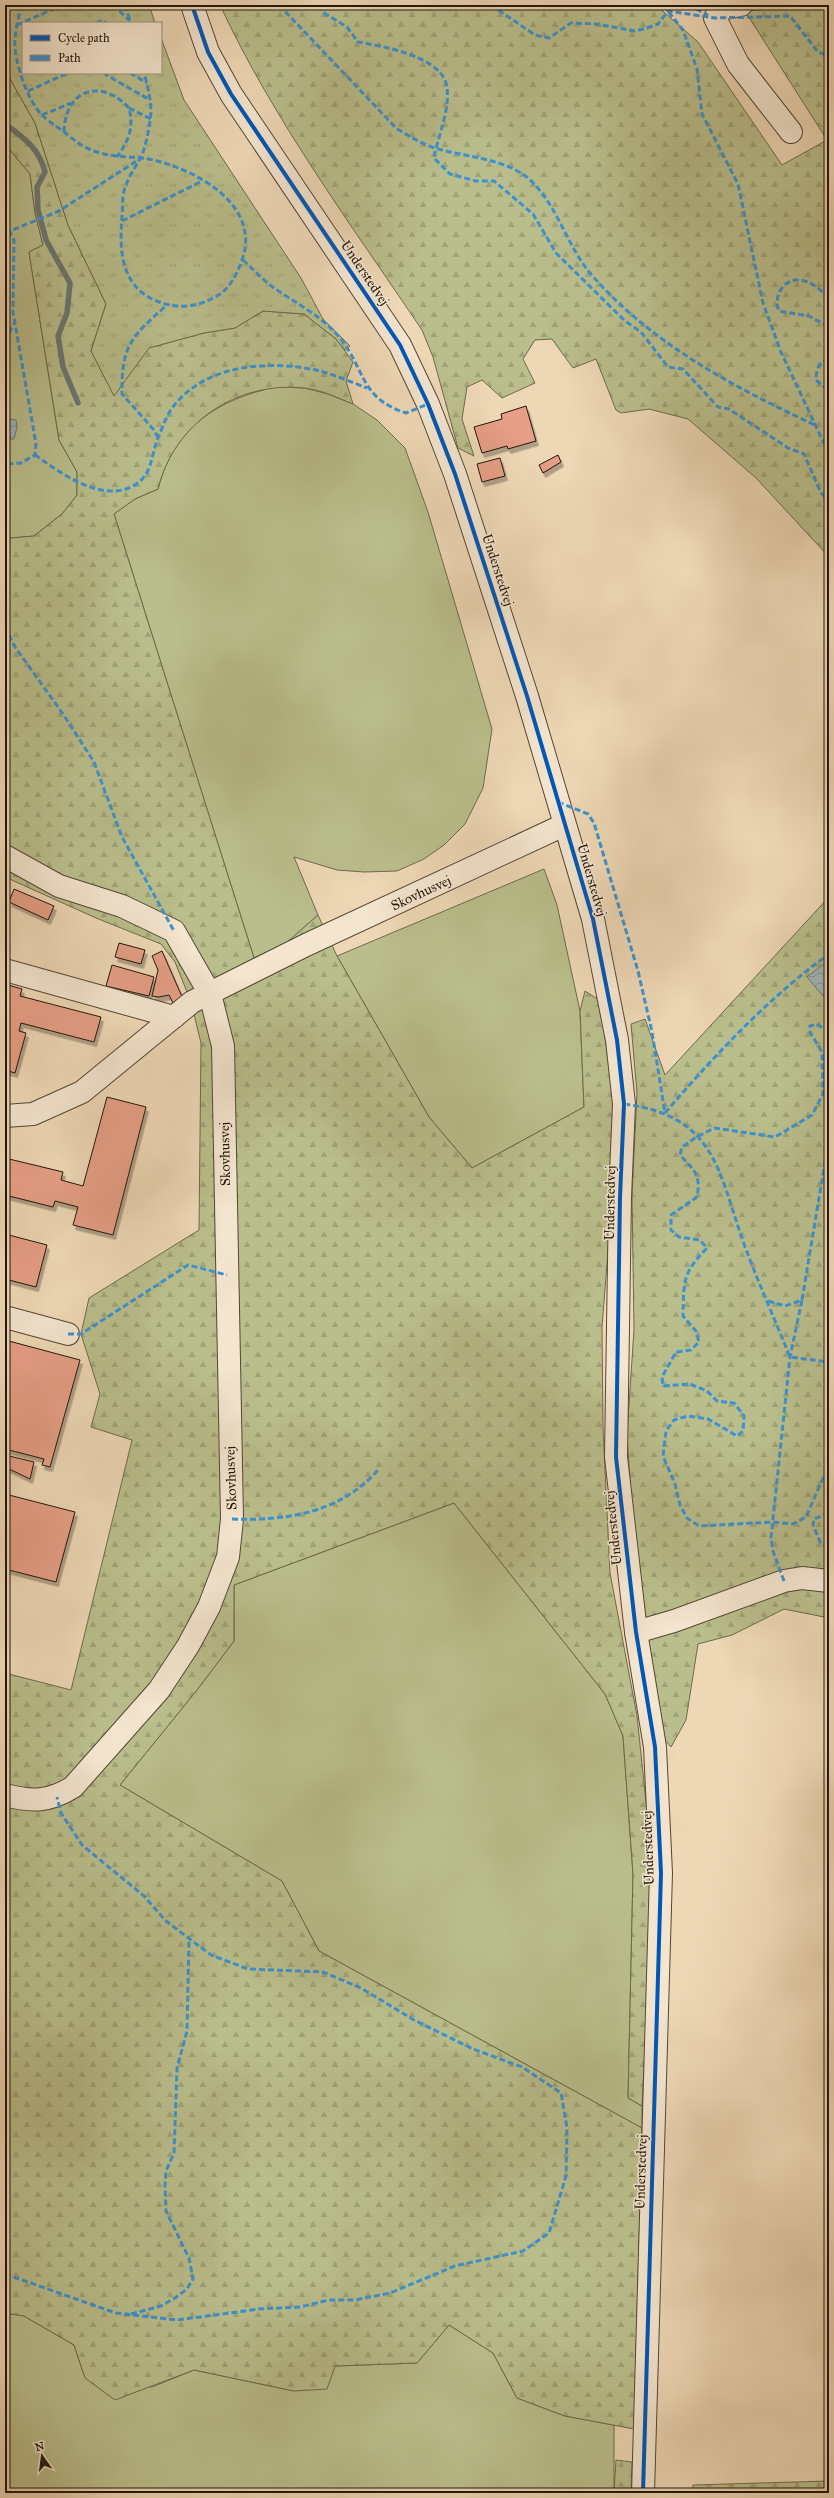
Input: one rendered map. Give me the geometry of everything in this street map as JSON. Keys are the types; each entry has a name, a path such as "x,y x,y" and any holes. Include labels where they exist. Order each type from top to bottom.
{"street":[{"name":"Understedvej","path":"192,5 208,52 231,94 400,345 428,404 455,474 515,660 593,919 607,984 617,1040 624,1104 620,1197 616,1456 636,1632 655,1747 661,1873 642,2493"},
{"path":"741,5 720,9 715,18 738,64 791,132"},
{"name":"Skovhusvej","path":"5,1795 34,1800 57,1797 73,1787 159,1690 188,1646 209,1607 228,1557 232,1520 223,1046 201,998 306,945 564,825"},
{"path":"5,856 59,886 122,906 151,922 174,931 201,998 134,1047 82,1092 33,1114 5,1116"},
{"path":"5,970 174,1017"},
{"path":"5,1317 68,1334"},
{"path":"636,1632 674,1621 784,1581 802,1578 829,1581"}],"green space":[{"path":"5,5 149,5 155,22 22,22 22,74 162,74 162,41 184,100 301,278 323,319 350,346 345,350 336,339 304,314 263,311 235,328 204,333 149,348 114,396 91,351 106,304 68,225 35,123 5,70"},
{"path":"220,5 656,5 698,42 782,165 827,140 745,11 829,5 829,557 756,478 688,419 649,409 621,413 616,410 596,359 573,368 552,339 535,340 523,359 535,383 502,398 482,380 467,387 462,419 474,456 458,448 433,357 422,330 341,212 289,131 241,47"},
{"path":"5,70 35,123 68,225 106,304 91,351 114,395 148,348 204,333 235,328 263,311 304,314 336,339 353,362 346,381 353,404 323,392 304,388 279,388 255,392 233,399 212,411 194,426 178,444 166,465 158,489 135,499 114,514 254,958 284,945 318,915 337,956 429,1117 472,1168 584,1107 580,1011 585,991 599,1000 616,1108 613,1188 602,1327 603,1428 610,1573 637,1716 654,1878 642,2106 628,2098 633,1874 623,1736 605,1694 454,1503 234,1585 234,1641 197,1690 120,1785 282,1881 319,1951 642,2128 634,2429 565,2416 517,2398 493,2353 449,2325 417,2363 335,2366 327,2389 294,2391 194,2370 115,2400 85,2378 74,2345 24,2316 5,2313 5,1673 71,1690 132,1440 91,1427 100,1394 81,1334 89,1298 199,1230 201,1043 191,1002 175,962 161,944 96,918 5,877 5,535 11,538 34,536 62,514 77,495 77,472 59,440 29,252 43,245 35,213 30,174 5,144"},
{"path":"5,144 30,174 35,213 43,245 29,252 59,440 77,472 77,495 62,514 34,536 11,538 5,535"},
{"path":"276,387 305,388 328,394 353,404 377,420 405,448 428,512 492,729 483,788 465,824 444,845 424,859 397,871 364,872 337,870 294,857 318,915 284,945 254,958 114,514 135,499 158,489 165,468 175,449 187,433 201,420 217,408 235,399"},
{"path":"544,869 557,905 580,1011 584,1107 472,1168 429,1117 337,956"},
{"path":"829,897 829,1618 784,1609 732,1635 698,1644 686,1720 671,1747 659,1733 636,1568 627,1435 634,1329 632,1195 637,1093 631,1024 645,1019 665,1075"},
{"path":"454,1503 605,1694 623,1736 633,1874 628,2098 642,2106 642,2128 319,1951 282,1881 120,1785 197,1690 234,1641 234,1585"},
{"path":"5,2313 24,2316 74,2345 85,2378 152,2387 194,2370 294,2391 335,2366 417,2363 449,2325 493,2353 517,2398 565,2416 614,2425 614,2493 5,2493"},
{"path":"616,2460 632,2462 631,2493 614,2493"},
{"path":"829,2481 829,2493 692,2493 693,2485"}],"water":[{"path":"5,414 8,419 16,420 17,427 14,439 5,439"},
{"path":"829,960 829,1003 807,977"}],"building":[{"path":"526,406 536,441 508,449 507,446 482,453 474,427 502,419 501,414"},
{"path":"558,455 561,462 543,473 539,465"},
{"path":"500,458 505,476 482,482 477,464"},
{"path":"14,889 54,906 48,920 9,902"},
{"path":"119,943 145,950 141,964 115,957"},
{"path":"162,951 183,999 173,1003 169,995 159,997 152,996 158,970 152,956"},
{"path":"112,965 154,977 149,996 106,986"},
{"path":"8,985 22,989 20,996 101,1017 94,1042 21,1023 19,1031 26,1033 15,1073 5,1070 5,992"},
{"path":"107,1097 146,1107 113,1235 73,1225 78,1207 55,1201 53,1207 5,1195 5,1158 63,1172 61,1180 83,1186"},
{"path":"5,1234 47,1245 36,1287 5,1279"},
{"path":"5,1340 80,1360 50,1467 42,1465 44,1459 5,1449"},
{"path":"5,1455 34,1462 30,1479 5,1467"},
{"path":"5,1494 75,1512 56,1582 5,1569"}],"waterway":[{"path":"5,124 30,144 39,156 45,172 37,187 38,210 46,240 70,283 67,313 58,336 63,367 78,403"}],"marked path":[{"path":"22,5 15,38 16,57 26,90 36,108 49,121 90,149 111,155 140,158"},
{"path":"24,22 62,5"},
{"path":"113,5 130,21"},
{"path":"125,5 130,20"},
{"path":"279,5 397,129 430,146 496,162 519,172 529,179 547,200 574,250 590,273 613,298 639,321 694,361 754,395 815,425"},
{"path":"319,5 324,13 347,27 358,42 381,46 421,59 441,74 446,83 447,101 444,120 434,158 450,174 476,181 494,181 533,214 556,253 625,321 641,332 668,367 683,369 718,407 729,409 788,448 804,454 821,493 829,501"},
{"path":"491,5 535,35 549,38 571,23 596,24 635,31 658,24 668,11 715,18 790,16 818,52 829,56"},
{"path":"663,5 683,30 697,69 702,114 738,184 763,303 781,352 829,454"},
{"path":"688,5 708,15"},
{"path":"98,22 103,20 105,22"},
{"path":"17,25 22,23"},
{"path":"28,91 66,74"},
{"path":"105,74 150,100"},
{"path":"132,74 147,83"},
{"path":"140,158 147,139 151,115 150,97 144,74"},
{"path":"64,132 70,106 77,98 86,93 96,91 107,93 118,98 129,108 131,128 125,145 117,157"},
{"path":"42,115 71,103"},
{"path":"129,108 151,119"},
{"path":"140,158 176,167 206,182 220,192 232,204 240,217 245,232 245,249 242,261 233,280 225,290 213,298 191,306 175,306 159,302 146,296 137,288 130,278 122,255 121,230 123,194 127,182 140,158"},
{"path":"5,233 59,211 138,160"},
{"path":"122,221 202,181"},
{"path":"5,222 14,240 13,312 36,444 35,455 21,463 5,464"},
{"path":"243,260 270,285 326,323 333,330 348,350 372,391 380,400 391,407 406,413 428,404"},
{"path":"829,298 810,283 796,280 787,283 783,287 777,301 779,311 809,316 829,327"},
{"path":"158,438 154,430 122,394 122,377 127,352 131,343 145,325 167,305"},
{"path":"5,341 15,322"},
{"path":"829,359 820,364 816,380 829,391"},
{"path":"35,455 68,477 80,483 106,491 119,491 131,487 144,477 148,471 156,443 164,423 170,411 183,395 199,383 217,375 236,369 256,366 297,367 316,370 367,388"},
{"path":"5,627 15,647 63,714 94,762 122,837 174,931"},
{"path":"558,802 588,814 594,823 638,971 652,1032 665,1113"},
{"path":"665,1113 722,1049 742,1029 785,989 829,954"},
{"path":"829,1033 817,1024 810,1026 810,1032 822,1052 823,1094 812,1115 775,1137 715,1128 698,1136 682,1147 680,1155 690,1165 696,1174 698,1190 697,1197 671,1215 671,1230 679,1237 700,1240 707,1248 689,1271 684,1286 683,1316 696,1331 699,1342 691,1350 676,1352 662,1377 663,1386 690,1384 707,1391 717,1401 734,1403 744,1416 743,1431 737,1436 708,1419 688,1416 674,1420 666,1431 663,1456 675,1484 680,1505 687,1518 699,1526 773,1522 793,1524 806,1517 823,1478 829,1476"},
{"path":"624,1104 655,1110 678,1121 696,1134 709,1151 719,1171 749,1258 790,1357 829,1362"},
{"path":"768,1301 785,1306 802,1300 826,1156 829,1148"},
{"path":"68,1334 81,1334 188,1265 227,1275"},
{"path":"784,1581 773,1551 771,1538 790,1357 802,1300"},
{"path":"232,1519 292,1516 329,1505 347,1496 363,1485 378,1470"},
{"path":"829,1513 814,1519 813,1525 821,1544 829,1546"},
{"path":"5,2274 116,2313 177,2320 259,2309 300,2307 329,2300 355,2300 390,2293 455,2266 523,2251 549,2233 566,2176 567,2128 561,2093 522,2067 473,2049 414,2020 361,1988 323,1972 248,1969 211,1955 166,1921 144,1896 82,1845 61,1813 57,1797"},
{"path":"131,2314 161,2306 187,2289 193,2279 189,2258 166,2211 165,2186 166,2171 174,2153 177,2068 187,2031 189,1940"}],"cycle path":[{"path":"192,5 208,52 231,94 400,345 428,404 455,474 527,696 593,919 617,1040 624,1104 620,1197 616,1457 636,1632 655,1747 661,1873 643,2493"}]}
